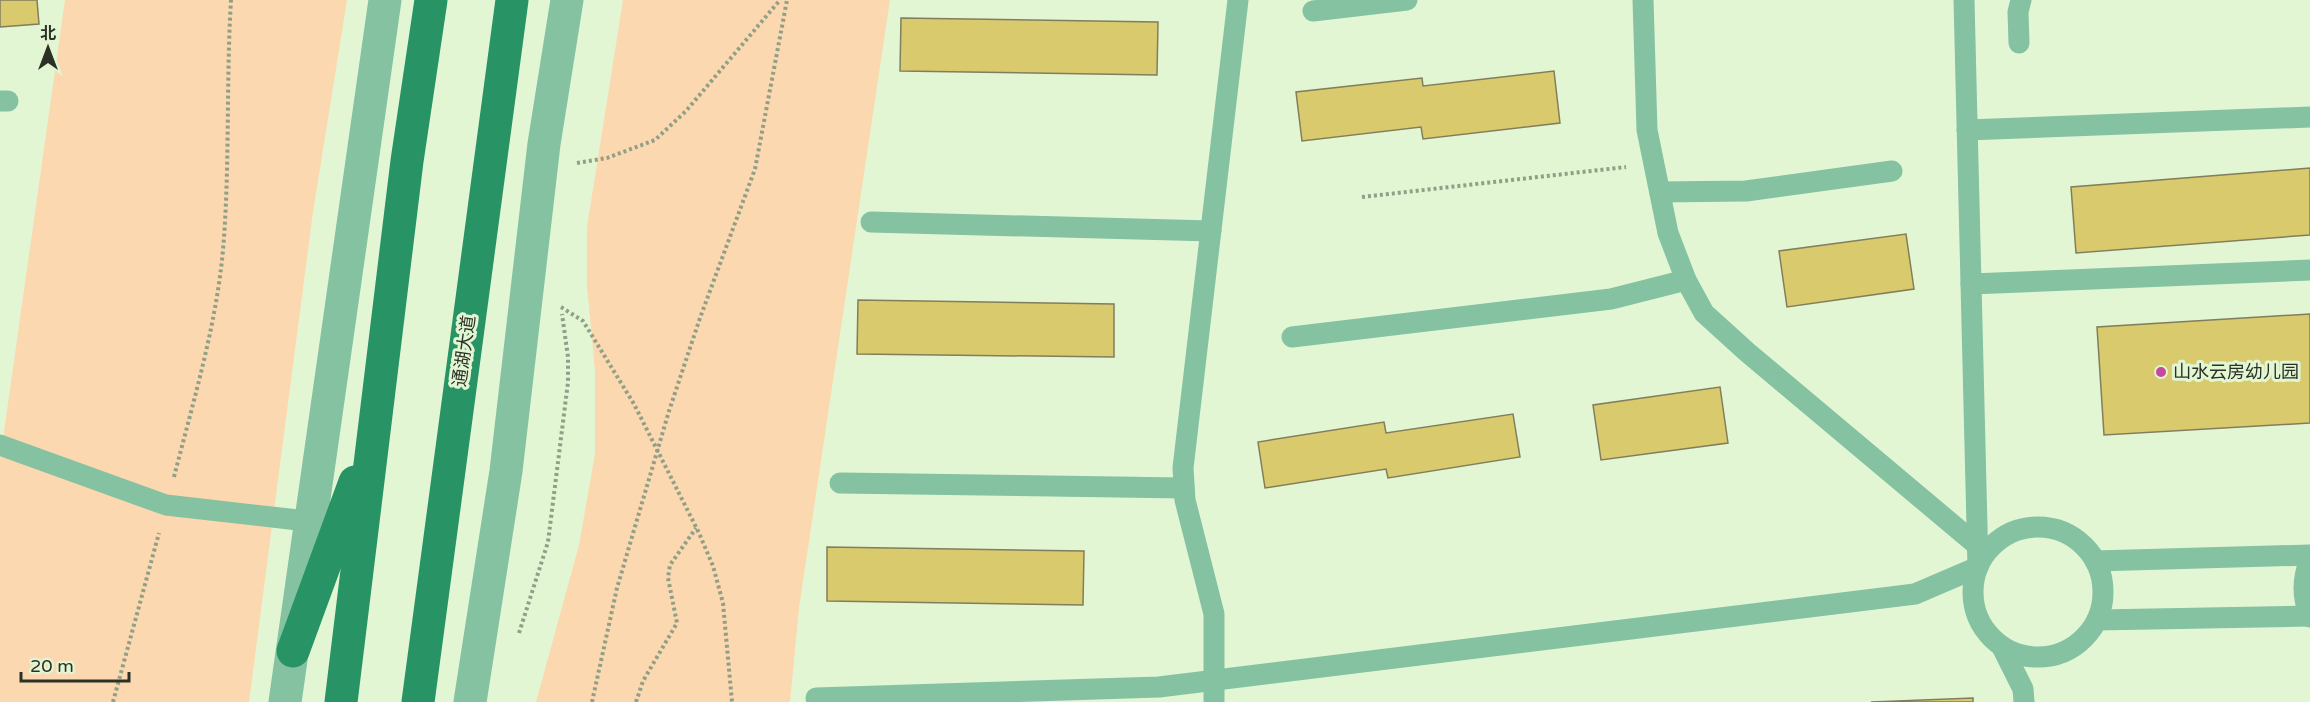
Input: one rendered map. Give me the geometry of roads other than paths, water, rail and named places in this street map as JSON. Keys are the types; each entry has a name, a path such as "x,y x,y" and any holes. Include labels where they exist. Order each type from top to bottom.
{"main road":[{"path":"341,702 407,161 431,0"},
{"name":"通湖大道","path":"418,702 512,0"},
{"path":"293,651 374,430"}],"street":[{"path":"285,702 385,0"},
{"path":"470,702 506,471 544,144 567,0"}],"lane":[{"path":"1215,702 1214,614 1185,500 1183,468 1238,0"},
{"path":"1313,11 1407,0"},
{"path":"1643,0 1647,130 1668,233 1686,280 1704,313 1978,556"},
{"path":"1964,0 1978,556 1973,588 1976,611 1986,631 2002,647 2023,689 2024,702"},
{"path":"2019,43 2018,12 2021,0"},
{"path":"1967,130 2310,117"},
{"path":"1660,192 1746,190 1892,171"},
{"path":"871,222 1211,231"},
{"path":"1971,284 2310,270"},
{"path":"1292,337 1611,299 1686,280"},
{"path":"0,445 166,505 298,520"},
{"path":"840,483 1184,488"},
{"path":"816,698 1158,687 1215,678 1916,594 1989,549 2005,536 2024,529 2045,527 2065,533 2082,544 2095,561 2102,580 2103,600 2097,620 2085,637 2067,650 2046,657 2023,656 2002,647"},
{"path":"2095,561 2310,557 2303,575 2303,596 2310,617 2097,620"}],"place":[{"name":"山水云房幼儿园","path":"2161,372"}]}
